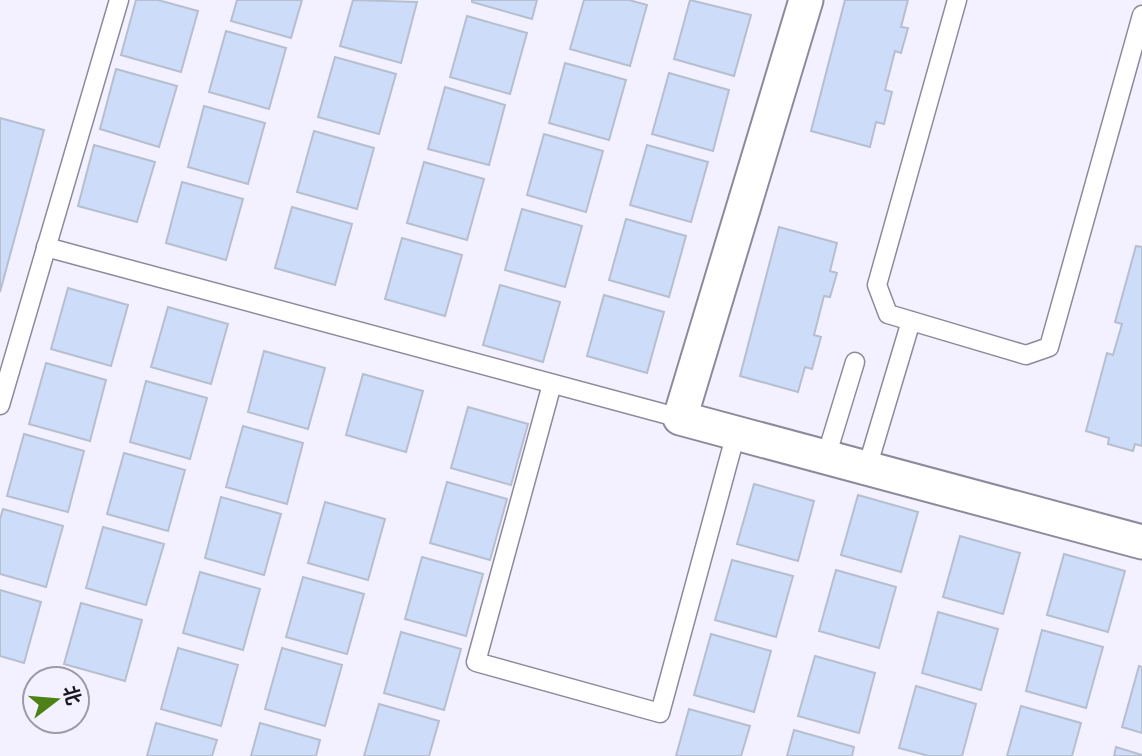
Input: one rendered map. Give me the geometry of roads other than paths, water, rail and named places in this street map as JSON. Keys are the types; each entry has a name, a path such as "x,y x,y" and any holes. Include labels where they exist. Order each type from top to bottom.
{"street":[{"path":"806,0 680,418 1142,542"}],"lane":[{"path":"0,405 119,0"},
{"path":"957,0 877,285 888,314 1026,355 1049,347 1142,15"},
{"path":"46,247 680,418"},
{"path":"867,468 911,321"},
{"path":"826,457 855,362"},
{"path":"552,384 476,662 660,713 736,433"}]}
